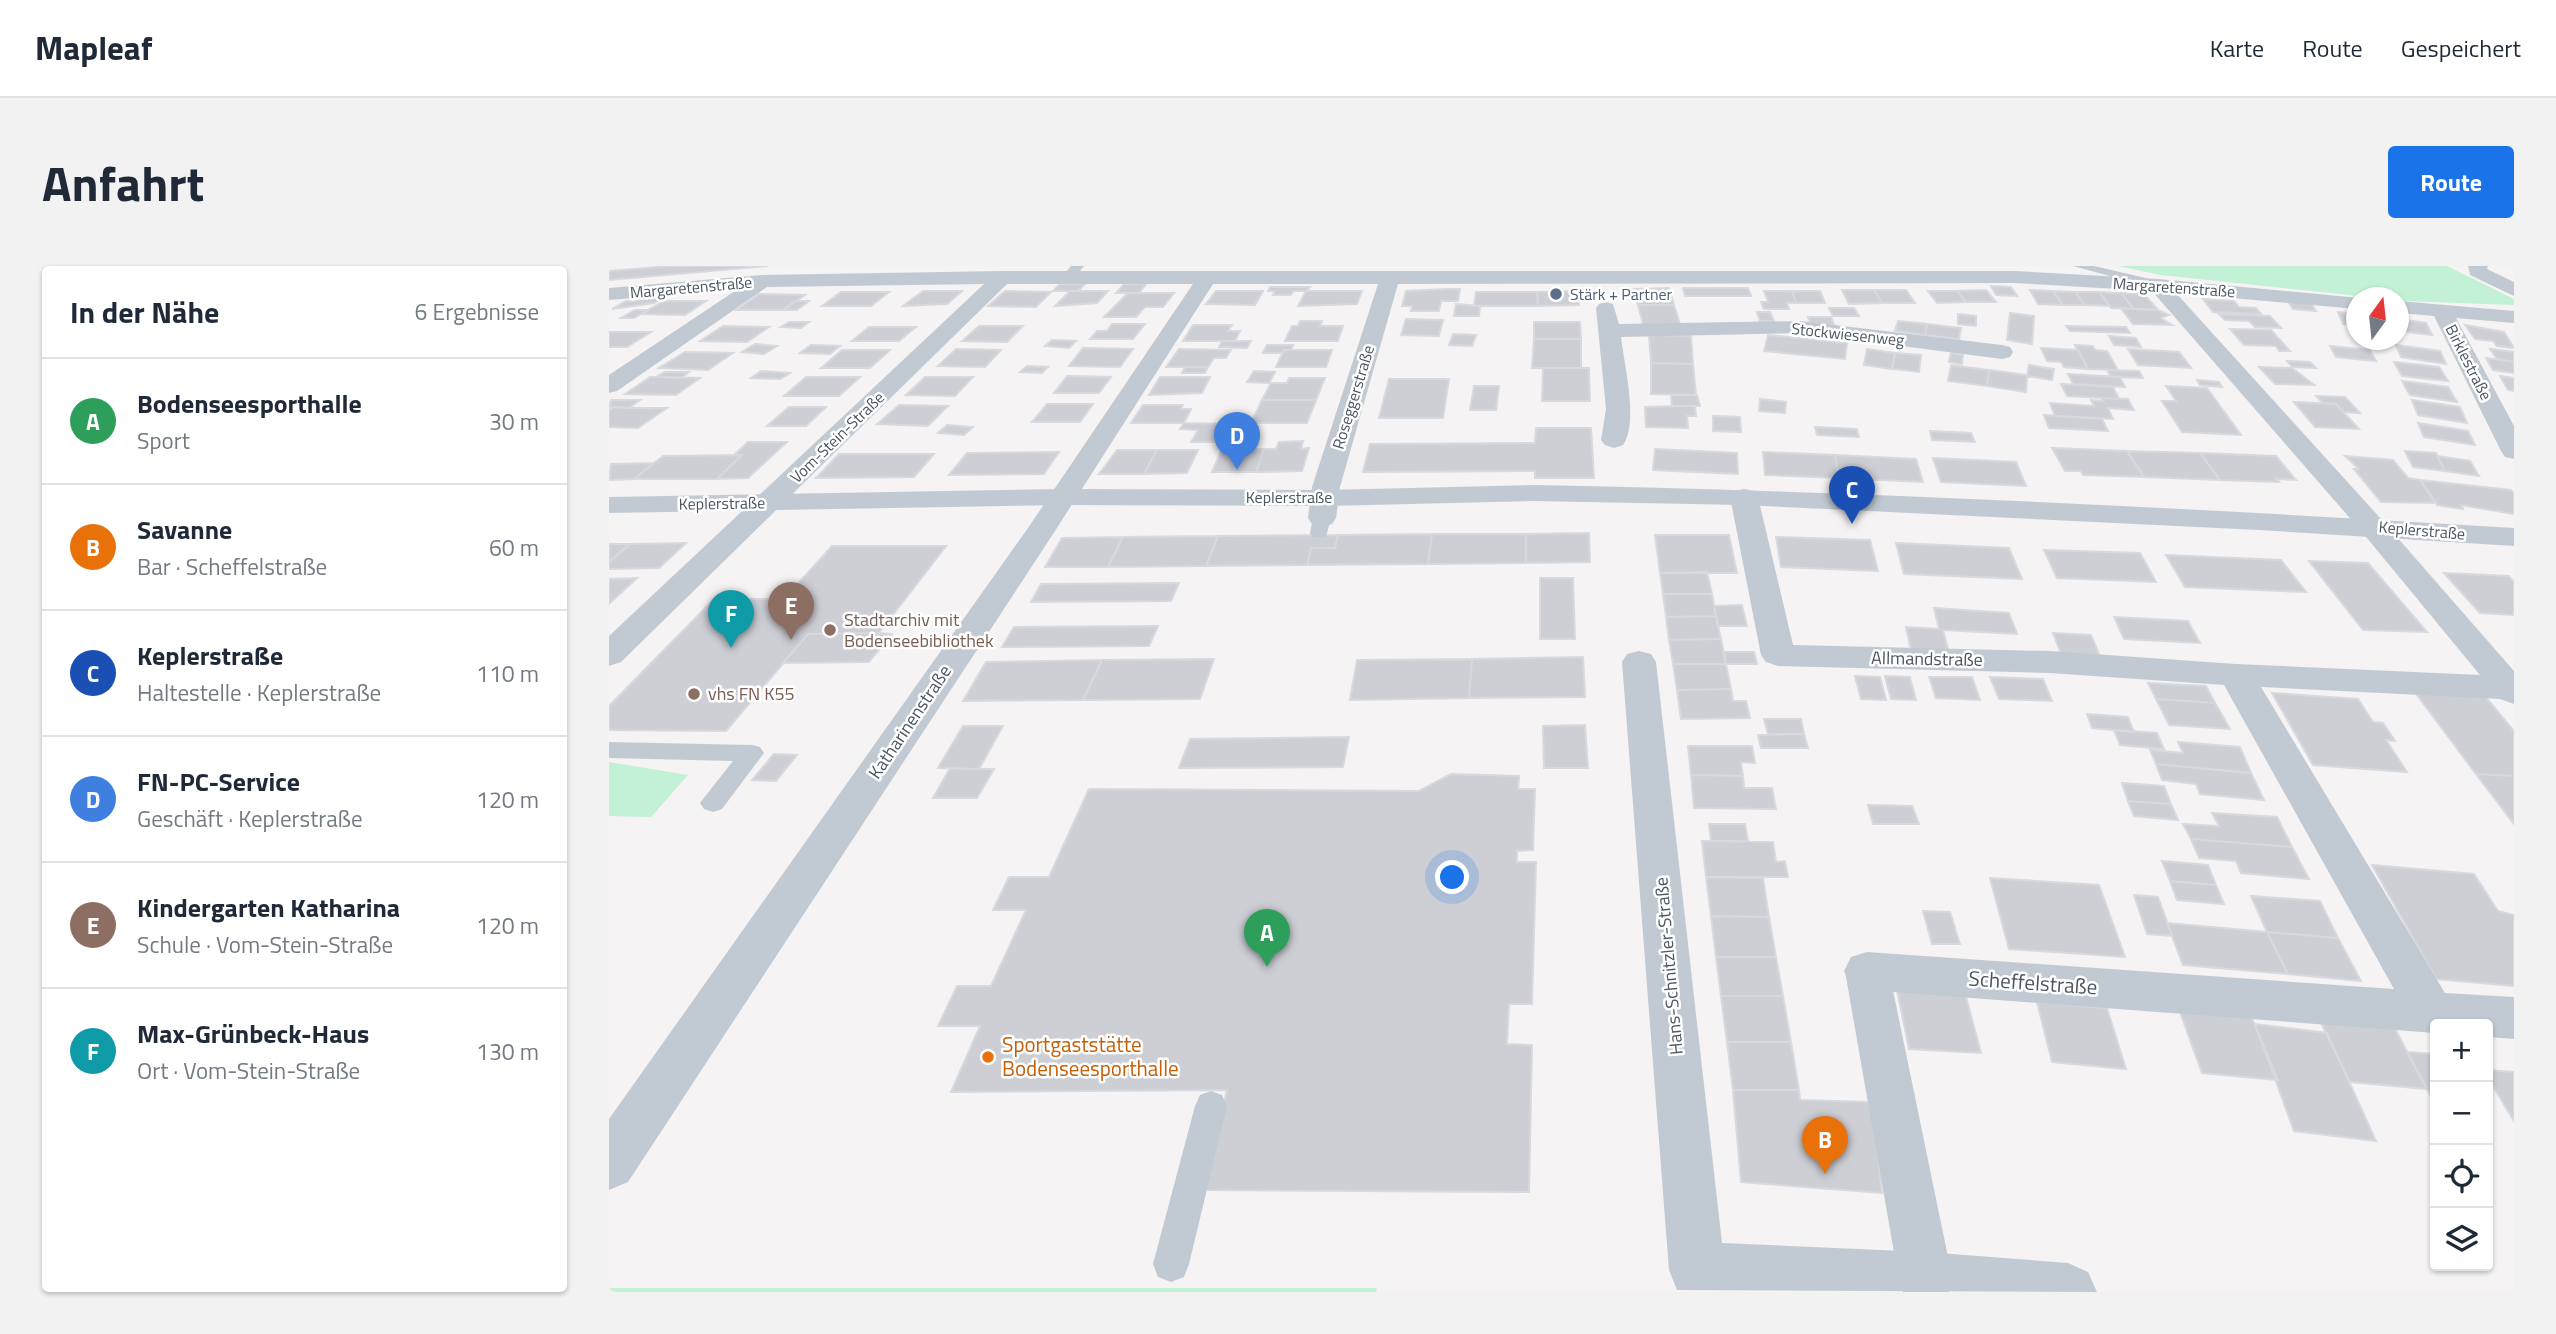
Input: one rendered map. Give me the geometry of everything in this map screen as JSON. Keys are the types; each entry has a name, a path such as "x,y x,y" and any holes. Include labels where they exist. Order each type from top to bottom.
{"street":[{"path":"2478,266 2477,271 2514,290"},
{"name":"Margaretenstraße","path":"609,294 762,281 1003,278 1073,271 1207,277 1390,277 1528,272 1601,278 1635,272 2015,277 2158,285 2346,302"},
{"name":"Katharinenstraße","path":"609,1164 1055,509 1207,277"},
{"name":"Roseggerstraße","path":"1322,516 1326,487 1390,277"},
{"name":"Vom-Stein-Straße","path":"609,655 1003,278"},
{"path":"1601,278 1618,408 1614,440"},
{"path":"609,386 762,281"},
{"name":"Allmandstraße","path":"2158,285 2380,536 2512,691"},
{"path":"2409,308 2514,317"},
{"name":"Birklestraße","path":"2442,311 2514,451"},
{"name":"Stockwiesenweg","path":"1610,331 1801,327 2003,352"},
{"name":"Keplerstraße","path":"609,505 771,502 1322,516 1745,507 2380,536 2514,537"},
{"name":"Allmandstraße","path":"1745,507 1778,655 2050,662 2512,691"},
{"name":"Keplerstraße","path":"609,526 748,523 1055,509"},
{"name":"Keplerstraße","path":"2380,536 2514,556"},
{"name":"Hans-Schnitzler-Straße","path":"1639,662 1697,1281"},
{"path":"2236,675 2431,1011"},
{"name":"Scheffelstraße","path":"1926,1281 1867,971 2514,1018"},
{"path":"1697,1281 1926,1281 2069,1292"}],"lane":[{"path":"2079,266 2158,285"},
{"path":"609,750 752,753 713,803"},
{"path":"1171,1264 1210,1106"}],"green space":[{"path":"2118,266 2447,266 2514,299 2514,305 2409,301 2409,287 2346,287 2346,295 2161,275"},
{"path":"609,762 688,775 651,817 609,816"},
{"path":"609,1288 1377,1288 1376,1292 609,1292"}],"building":[{"path":"670,266 768,266 609,280 609,271"},
{"path":"1060,284 1085,284 1078,291 1053,291"},
{"path":"1124,284 1146,284 1139,293 1116,293"},
{"path":"1991,286 2011,287 2017,296 1996,295"},
{"path":"1270,287 1310,287 1306,291 1293,291 1291,295 1273,295 1275,291 1268,291"},
{"path":"1669,288 1674,305 1638,305 1634,289"},
{"path":"1683,288 1748,288 1751,296 1685,296"},
{"path":"1460,289 1458,301 1441,301 1439,311 1411,311 1412,306 1402,306 1406,291"},
{"path":"1842,290 1874,290 1882,303 1849,304"},
{"path":"1874,290 1906,290 1915,303 1882,303"},
{"path":"1986,290 1996,302 1966,302 1957,291"},
{"path":"2030,290 2053,291 2063,305 2038,304"},
{"path":"923,291 962,291 947,304 903,306"},
{"path":"1005,291 1051,292 1036,307 988,306"},
{"path":"1070,291 1108,291 1097,303 1055,306"},
{"path":"1216,291 1263,291 1255,305 1206,304"},
{"path":"1306,291 1362,291 1357,304 1298,306"},
{"path":"1578,291 1579,305 1538,306 1537,292"},
{"path":"1764,291 1792,291 1796,303 1787,303 1789,309 1764,309 1761,302 1768,302"},
{"path":"1792,291 1820,291 1825,303 1796,303"},
{"path":"1928,291 1957,291 1966,302 1937,303"},
{"path":"2053,291 2075,292 2085,305 2063,305"},
{"path":"841,292 889,292 871,306 822,306"},
{"path":"1476,292 1537,292 1538,306 1474,306"},
{"path":"2075,292 2099,292 2110,306 2085,305"},
{"path":"2099,292 2121,293 2134,309 2111,308"},
{"path":"672,293 654,303 612,309 626,301 637,301 647,295"},
{"path":"1128,293 1174,293 1163,307 1145,307 1136,317 1104,317"},
{"path":"2121,293 2144,294 2158,310 2134,309"},
{"path":"759,294 805,295 783,310 736,310"},
{"path":"2203,299 2234,301 2239,307 2256,308 2261,314 2213,312"},
{"path":"2287,300 2311,303 2316,311 2293,309"},
{"path":"664,301 706,301 685,315 641,314"},
{"path":"795,301 809,301 797,310 783,310"},
{"path":"1456,304 1480,306 1479,316 1454,316"},
{"path":"1638,305 1674,305 1681,327 1644,328"},
{"path":"1829,308 1854,308 1859,316 1833,316"},
{"path":"2121,308 2158,310 2169,315 2161,318 2172,325 2133,324"},
{"path":"635,310 648,310 634,318 621,318"},
{"path":"1757,312 1770,312 1774,321 1760,321"},
{"path":"2338,312 2346,313 2346,324 2343,324"},
{"path":"2010,313 2034,316 2032,344 2007,340"},
{"path":"1958,314 1976,316 1976,326 1958,324"},
{"path":"2219,314 2270,316 2281,328 2255,327 2249,321 2225,320"},
{"path":"1808,317 1831,317 1834,325 1811,325"},
{"path":"1406,319 1443,320 1439,336 1401,335"},
{"path":"2409,320 2426,323 2432,335 2409,332"},
{"path":"1300,321 1322,321 1320,326 1343,326 1338,341 1285,341 1292,326 1298,326"},
{"path":"1898,321 1927,324 1925,335 1895,331"},
{"path":"789,322 809,322 801,328 781,327"},
{"path":"1534,322 1580,322 1581,339 1534,339"},
{"path":"1112,324 1145,324 1133,339 1090,339 1097,331 1107,331"},
{"path":"1927,324 1961,328 1959,339 1925,335"},
{"path":"1193,325 1232,325 1228,331 1240,331 1235,341 1183,341"},
{"path":"2465,325 2504,332 2514,348 2475,339"},
{"path":"723,326 769,327 747,342 700,341"},
{"path":"979,326 1023,326 1007,342 962,341"},
{"path":"2066,326 2126,327 2130,333 2070,331"},
{"path":"869,327 916,327 899,341 852,341"},
{"path":"2230,329 2271,330 2290,351 2279,351 2276,346 2244,345"},
{"path":"609,332 651,332 627,347 609,347"},
{"path":"1453,334 1476,335 1472,346 1449,345"},
{"path":"1649,335 1691,336 1693,364 1651,363"},
{"path":"1768,335 1847,343 1845,359 1764,351"},
{"path":"2109,336 2136,338 2141,347 2114,345"},
{"path":"1534,339 1581,339 1581,368 1532,368"},
{"path":"1052,340 1076,341 1069,348 1045,346"},
{"path":"1222,341 1251,341 1247,348 1219,347"},
{"path":"755,344 777,346 764,354 742,352"},
{"path":"811,345 840,346 830,354 800,353"},
{"path":"1267,345 1293,345 1291,350 1284,350 1283,353 1263,353"},
{"path":"2075,345 2093,346 2095,350 2107,351 2118,370 2088,369"},
{"path":"2330,346 2346,348 2346,350 2370,350 2376,361 2336,357"},
{"path":"2409,347 2440,351 2446,364 2401,357 2398,350 2409,350"},
{"path":"1083,348 1133,349 1120,367 1069,366"},
{"path":"2041,348 2078,350 2088,369 2064,367 2061,362 2047,361"},
{"path":"956,349 1001,350 985,367 938,366"},
{"path":"1179,349 1231,350 1226,358 1214,358 1208,367 1166,367"},
{"path":"1867,349 1895,353 1892,369 1864,365"},
{"path":"2128,349 2179,352 2191,368 2138,365"},
{"path":"2490,349 2514,352 2514,362 2497,359"},
{"path":"842,350 890,350 870,368 821,368"},
{"path":"1284,350 1332,350 1326,367 1276,367"},
{"path":"685,352 733,353 708,370 659,368"},
{"path":"1895,353 1921,355 1919,372 1892,369"},
{"path":"1951,353 1963,355 1962,364 1949,362"},
{"path":"2486,358 2514,362 2514,373 2493,370"},
{"path":"2287,361 2310,362 2316,368 2292,367"},
{"path":"2394,362 2439,367 2448,381 2402,376"},
{"path":"1651,363 1693,364 1696,395 1651,394"},
{"path":"1951,365 1989,370 1987,386 1948,381"},
{"path":"2029,365 2054,369 2052,380 2027,376"},
{"path":"1027,366 1048,367 1042,373 1020,372"},
{"path":"1185,367 1208,367 1205,373 1182,373"},
{"path":"2259,367 2292,368 2314,385 2275,384"},
{"path":"1543,368 1589,368 1590,401 1542,401"},
{"path":"1989,370 2027,375 2026,392 1987,386"},
{"path":"2107,370 2139,371 2143,378 2111,377"},
{"path":"761,371 790,373 780,379 751,378"},
{"path":"1254,371 1275,372 1269,383 1247,382"},
{"path":"665,372 689,372 681,378 656,377"},
{"path":"2068,374 2120,377 2125,387 2073,384"},
{"path":"1067,376 1111,377 1099,393 1054,393"},
{"path":"2500,376 2514,378 2514,391 2508,390"},
{"path":"650,377 700,378 676,395 625,394"},
{"path":"806,377 860,377 839,396 784,396"},
{"path":"925,377 973,377 955,396 906,395"},
{"path":"1160,377 1210,377 1202,393 1149,395"},
{"path":"1289,378 1325,378 1316,400 1262,400 1271,383 1287,383"},
{"path":"1389,379 1449,379 1443,418 1379,418"},
{"path":"2197,380 2219,382 2222,387 2200,385"},
{"path":"2402,381 2448,387 2457,402 2410,395"},
{"path":"2061,384 2113,387 2119,399 2067,396"},
{"path":"1474,386 1499,386 1496,410 1470,410"},
{"path":"2166,386 2207,388 2241,435 2182,432 2162,401 2176,401"},
{"path":"1671,395 1697,395 1700,406 1672,406"},
{"path":"2316,396 2345,397 2360,413 2343,412 2336,404 2323,403"},
{"path":"2101,398 2128,399 2134,410 2108,408 2113,419 2055,416 2050,403 2094,406 2091,400 2103,401"},
{"path":"1760,399 1786,402 1785,413 1759,411"},
{"path":"611,400 640,400 629,408 609,407"},
{"path":"1262,400 1316,400 1307,423 1251,423"},
{"path":"2412,400 2460,407 2467,423 2418,415"},
{"path":"2294,402 2336,404 2359,429 2315,427"},
{"path":"1047,404 1093,404 1080,422 1032,422"},
{"path":"899,405 948,406 928,426 877,424"},
{"path":"1143,405 1183,405 1181,409 1191,409 1184,423 1131,423"},
{"path":"1695,406 1696,416 1687,416 1688,428 1646,427 1645,407"},
{"path":"614,407 667,408 638,428 609,427 609,410"},
{"path":"789,407 826,407 806,426 767,426"},
{"path":"2044,415 2102,419 2108,431 2049,428"},
{"path":"1713,416 1740,417 1741,432 1713,431"},
{"path":"1184,423 1229,424 1227,429 1246,429 1239,442 1191,442 1198,430 1180,429"},
{"path":"2418,423 2468,431 2475,445 2424,437"},
{"path":"947,425 973,427 964,435 938,433"},
{"path":"1815,427 1857,429 1859,437 1817,435"},
{"path":"1536,428 1591,428 1594,478 1535,478 1535,471 1363,472 1370,444 1535,443"},
{"path":"1930,431 1971,433 1975,442 1932,440"},
{"path":"1303,441 1301,449 1309,448 1302,471 1256,472 1264,449 1276,449 1279,442"},
{"path":"748,442 787,442 748,478 717,479 742,455 734,455"},
{"path":"2052,448 2127,451 2144,477 2083,475 2081,471 2065,471"},
{"path":"1222,449 1264,449 1256,472 1212,472"},
{"path":"1655,449 1737,453 1738,474 1653,470"},
{"path":"1117,450 1157,450 1144,474 1099,474"},
{"path":"1157,450 1198,450 1187,473 1144,474"},
{"path":"2127,451 2200,453 2220,480 2144,477"},
{"path":"2405,451 2436,453 2445,471 2413,467"},
{"path":"1059,452 1044,474 949,475 967,453"},
{"path":"1763,452 1835,455 1839,478 1765,475"},
{"path":"2200,453 2276,456 2296,480 2220,480"},
{"path":"839,454 934,454 914,477 816,478"},
{"path":"742,455 717,479 634,479 663,456"},
{"path":"1835,455 1916,459 1923,482 1839,478"},
{"path":"2345,456 2393,460 2408,478 2420,480 2436,503 2381,502 2354,469 2359,469"},
{"path":"2437,456 2470,461 2479,476 2445,471"},
{"path":"1933,458 2016,462 2026,486 1941,482"},
{"path":"654,463 634,479 609,480 611,464"},
{"path":"2420,480 2511,490 2514,494 2514,514 2461,505 2463,509 2437,505"},
{"path":"1589,533 1590,562 1526,563 1526,534"},
{"path":"1432,534 1428,564 1307,565 1311,548 1335,548 1338,535"},
{"path":"1432,534 1526,534 1526,563 1428,564"},
{"path":"1338,535 1335,548 1311,548 1307,565 1206,566 1218,536"},
{"path":"1655,535 1729,535 1737,573 1660,573"},
{"path":"1218,536 1206,566 1108,567 1123,537"},
{"path":"1123,537 1108,567 1045,567 1062,538"},
{"path":"1776,537 1870,540 1878,571 1781,567"},
{"path":"686,543 659,568 609,569 609,562 630,544"},
{"path":"1896,543 2009,548 2022,579 1904,574"},
{"path":"609,544 630,544 609,562"},
{"path":"832,546 946,546 879,633 808,634 726,731 609,730 609,706 714,599 784,599"},
{"path":"2044,550 2140,553 2156,582 2057,578"},
{"path":"2166,555 2281,560 2306,592 2185,587"},
{"path":"2309,561 2368,563 2427,632 2363,630"},
{"path":"1707,572 1712,594 1663,594 1660,573"},
{"path":"2444,573 2509,576 2514,582 2514,615 2480,613"},
{"path":"637,578 609,604 609,579"},
{"path":"1540,578 1573,578 1575,639 1540,639"},
{"path":"1179,583 1171,601 1031,602 1041,584"},
{"path":"1663,594 1712,594 1716,616 1666,617"},
{"path":"1742,605 1747,626 1718,626 1714,606"},
{"path":"1934,608 2009,613 2017,634 1943,630 1949,653 1911,651 1906,627 1939,629"},
{"path":"1716,616 1721,639 1669,640 1666,617"},
{"path":"2114,617 2188,621 2200,643 2124,639"},
{"path":"1158,626 1149,646 1002,647 1014,627"},
{"path":"2053,633 2091,635 2101,659 2062,656"},
{"path":"808,634 892,634 869,662 783,663"},
{"path":"1721,639 1726,664 1673,664 1669,640"},
{"path":"1723,652 1754,652 1757,664 1726,664"},
{"path":"1583,657 1585,697 1469,698 1472,659"},
{"path":"1214,659 1200,699 1083,700 1102,660"},
{"path":"1472,659 1469,698 1350,700 1357,660"},
{"path":"1102,660 1083,700 963,701 986,662"},
{"path":"1673,664 1726,664 1731,689 1677,690"},
{"path":"1855,676 1880,677 1886,700 1861,699"},
{"path":"1885,676 1910,677 1916,700 1891,699"},
{"path":"1929,677 1972,677 1980,700 1936,698"},
{"path":"1990,677 2043,679 2052,701 1999,699"},
{"path":"2148,683 2206,686 2215,703 2156,699"},
{"path":"1731,689 1733,701 1746,701 1750,718 1681,719 1677,690"},
{"path":"2414,691 2484,695 2514,731 2514,776 2476,774"},
{"path":"2272,693 2358,699 2373,722 2383,723 2395,741 2386,740 2407,772 2313,765"},
{"path":"2156,699 2215,703 2230,729 2169,725"},
{"path":"2087,714 2128,717 2134,732 2092,728"},
{"path":"1764,719 1801,719 1804,734 1768,734"},
{"path":"1585,725 1588,768 1544,768 1543,726"},
{"path":"963,726 1003,726 979,769 938,768"},
{"path":"2114,730 2157,733 2164,749 2120,745"},
{"path":"1804,734 1808,748 1761,748 1758,735"},
{"path":"1349,737 1343,767 1179,768 1190,739"},
{"path":"2178,742 2240,747 2251,773 2156,764 2150,750 2183,753"},
{"path":"1688,746 1752,746 1755,763 1741,762 1743,776 1691,775"},
{"path":"774,754 797,755 776,781 752,780"},
{"path":"2156,764 2251,773 2264,800 2200,794 2196,784 2162,780"},
{"path":"950,768 994,769 977,798 933,798"},
{"path":"1451,774 1519,776 1518,789 1535,789 1533,850 1517,851 1517,862 1536,862 1532,1004 1509,1004 1507,1044 1532,1045 1529,1192 1202,1190 1227,1090 951,1092 980,1026 938,1026 957,986 991,986 1026,910 993,910 1009,877 1049,877 1089,789 1419,791"},
{"path":"2476,774 2514,776 2514,824"},
{"path":"1691,775 1743,776 1744,788 1772,788 1776,809 1694,808"},
{"path":"2122,783 2164,786 2171,804 2128,801"},
{"path":"2128,801 2171,804 2178,820 2134,816"},
{"path":"1868,805 1912,806 1919,824 1873,824"},
{"path":"2212,813 2277,817 2292,847 2191,839 2183,824 2219,826"},
{"path":"1709,824 1745,824 1748,841 1711,841"},
{"path":"2191,839 2292,847 2309,879 2241,873 2236,861 2199,858"},
{"path":"1702,841 1773,842 1776,862 1785,861 1788,877 1706,877"},
{"path":"2162,861 2208,865 2216,885 2170,881"},
{"path":"2372,865 2474,874 2498,911 2514,915 2514,986 2436,979"},
{"path":"1706,877 1763,878 1769,917 1711,916"},
{"path":"1990,878 2099,885 2125,957 2009,949"},
{"path":"2170,881 2216,885 2224,904 2177,900"},
{"path":"2134,895 2158,897 2172,936 2147,934"},
{"path":"2251,896 2320,901 2338,938 2267,932"},
{"path":"1923,911 1950,912 1960,944 1932,944"},
{"path":"1711,916 1769,917 1776,957 1716,957"},
{"path":"2167,923 2267,932 2288,974 2183,965"},
{"path":"2267,932 2338,938 2361,981 2288,974"},
{"path":"1716,957 1776,957 1783,996 1721,996"},
{"path":"1897,990 1965,993 1981,1053 1909,1049"},
{"path":"1721,996 1783,996 1791,1042 1727,1042"},
{"path":"2037,1002 2107,1008 2126,1069 2052,1062"},
{"path":"2180,1012 2252,1018 2278,1080 2202,1073"},
{"path":"2320,1021 2394,1027 2427,1089 2350,1082"},
{"path":"2255,1024 2327,1033 2376,1141 2294,1131"},
{"path":"1727,1042 1791,1042 1799,1090 1733,1090"},
{"path":"2407,1052 2430,1054 2430,1095"},
{"path":"2493,1070 2514,1072 2514,1121 2493,1086"},
{"path":"1733,1090 1799,1090 1800,1100 1872,1102 1882,1193 1741,1182"}],"place":[{"name":"Stärk + Partner","path":"1556,294"},
{"name":"FN-PC-Service","path":"1237,470"},
{"name":"Keplerstraße","path":"1852,524"},
{"name":"Stadtarchiv mit Bodenseebibliothek","path":"830,630"},
{"name":"Kindergarten Katharina","path":"791,640"},
{"name":"Max-Grünbeck-Haus","path":"731,648"},
{"name":"vhs FN K55","path":"694,694"},
{"name":"Bodenseesporthalle","path":"1267,967"},
{"name":"Sportgaststätte Bodenseesporthalle","path":"988,1057"},
{"name":"Savanne","path":"1825,1174"}]}
